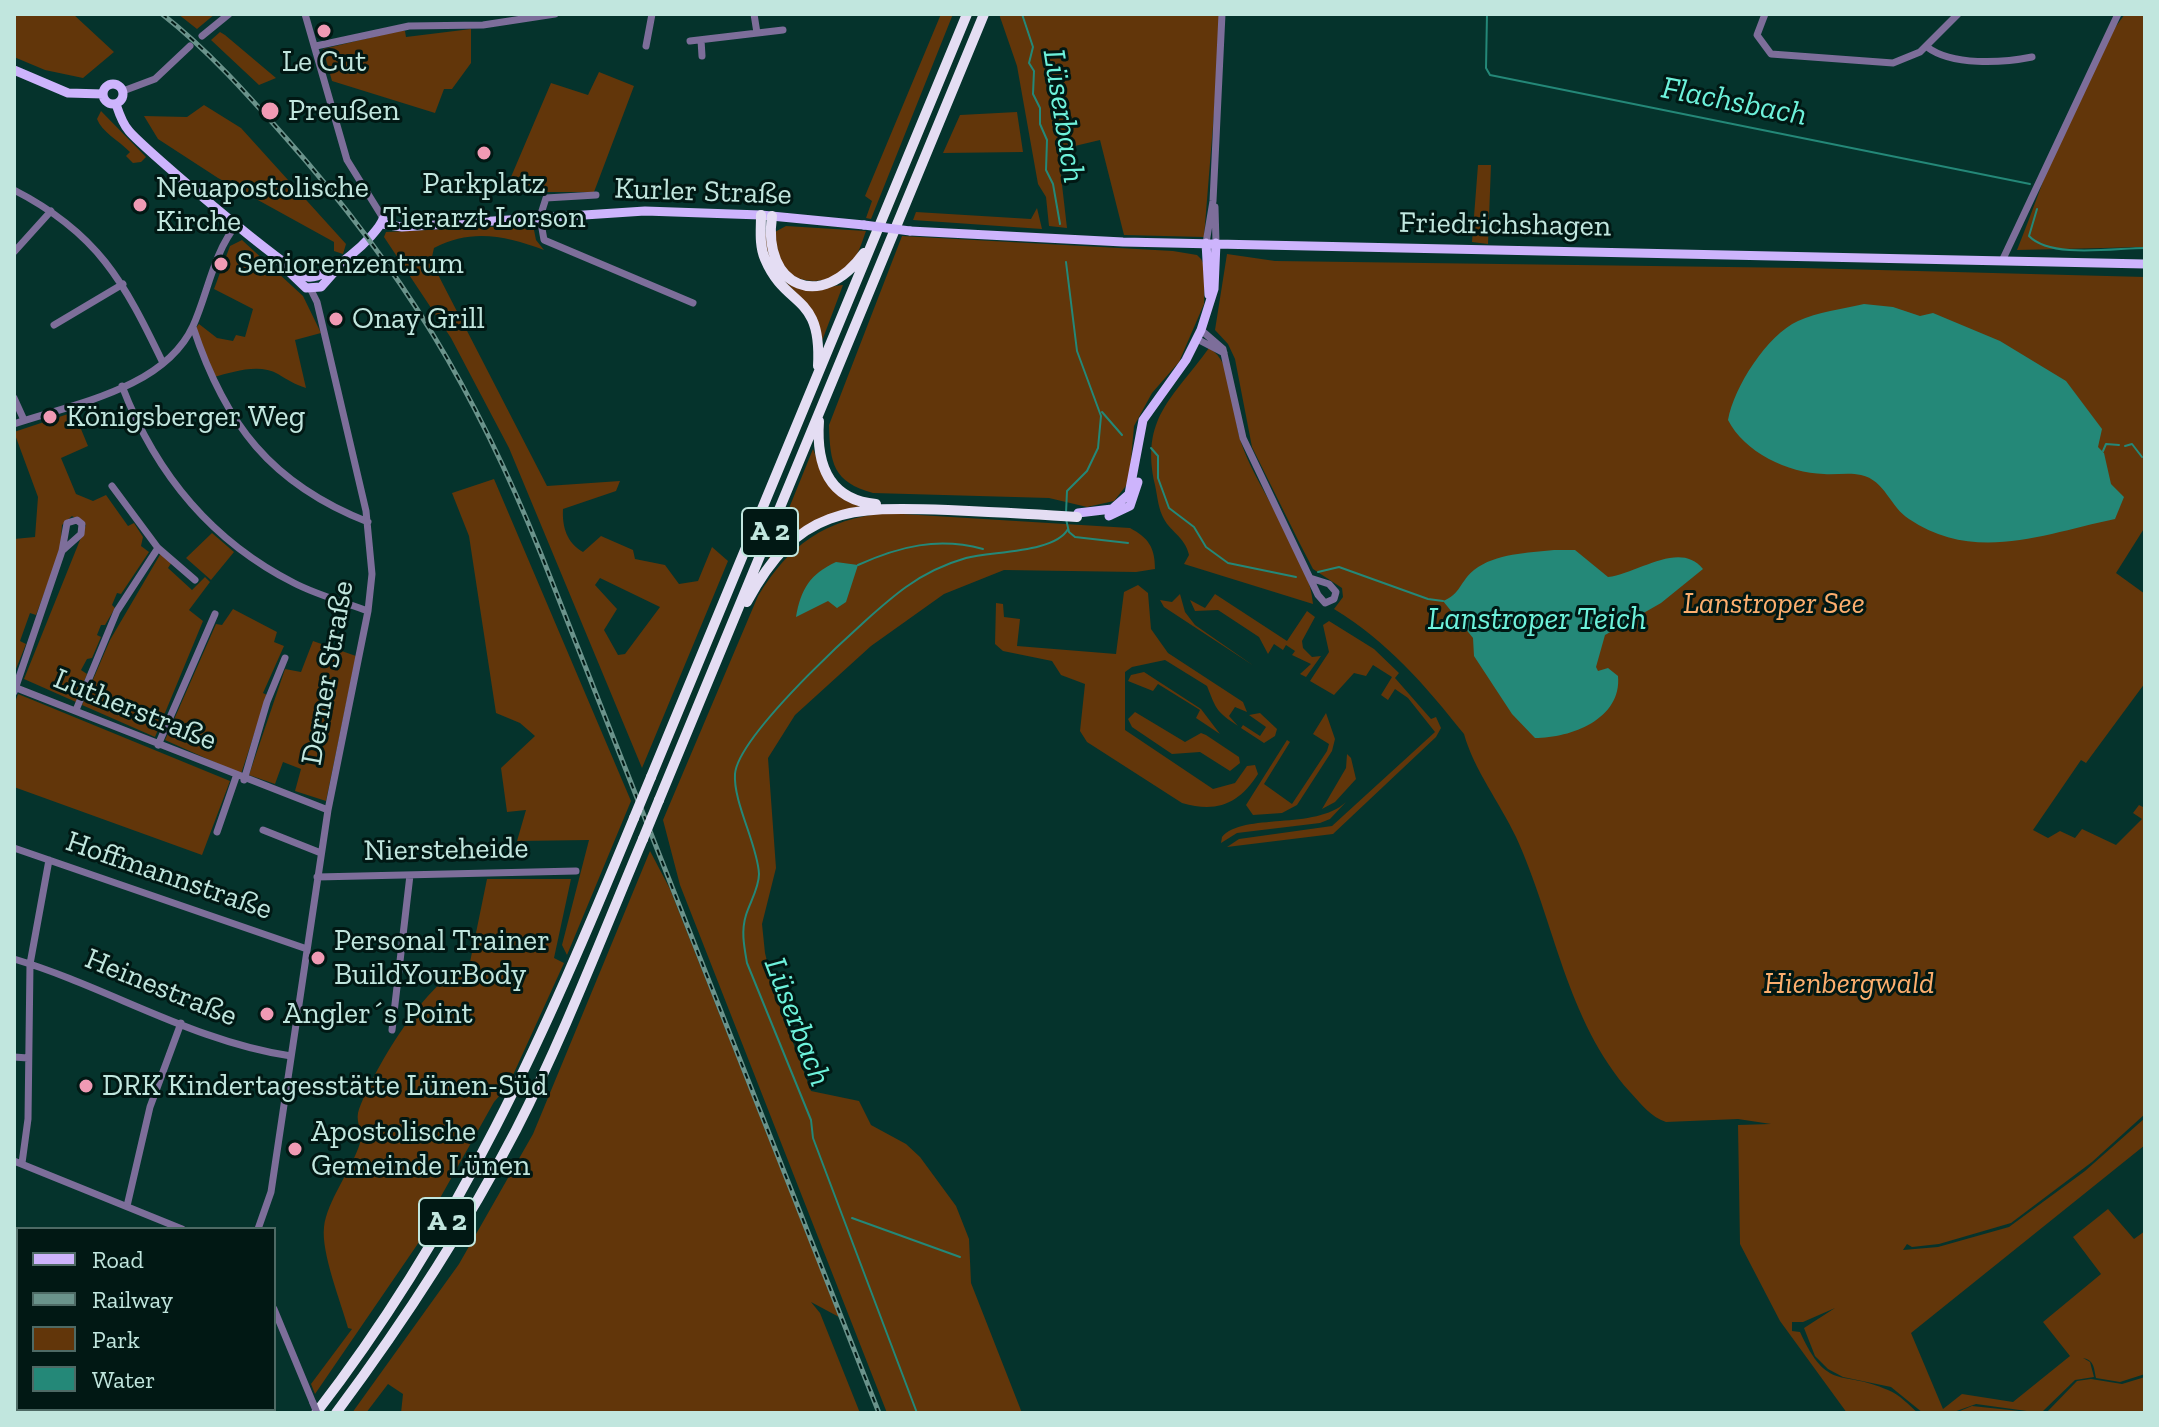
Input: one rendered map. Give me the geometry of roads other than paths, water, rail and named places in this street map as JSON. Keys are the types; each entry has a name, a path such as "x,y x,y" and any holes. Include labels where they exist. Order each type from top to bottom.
{"highway":[{"name":"A 2","path":"314,1407 403,1292 489,1146 539,1044 967,14"},
{"name":"A 2","path":"336,1413 410,1311 489,1180 554,1050 984,14"},
{"path":"767,216 773,258 785,274 805,285 832,284 845,276 874,239"},
{"path":"767,216 761,244 769,267 813,318 819,340 817,376"},
{"path":"820,411 820,463 833,486 850,499 872,503 1078,515"},
{"path":"720,653 775,559 798,536 826,520 855,510 881,508 1052,513"}],"main road":[{"path":"14,70 68,93 103,94"},
{"path":"103,94 108,85 114,84 123,91 123,98 116,104"},
{"path":"103,94 107,102 116,104"},
{"path":"116,104 130,133 276,258 307,290"},
{"name":"Kurler Straße","path":"382,221 408,225 645,211 767,216 864,225"},
{"path":"307,290 324,279 382,221"},
{"name":"Friedrichshagen","path":"864,225 995,237 2145,264"},
{"path":"1078,515 1119,505 1129,494 1143,420 1199,335 1210,299 1211,243"},
{"path":"276,258 300,274 324,279"},
{"path":"300,274 307,290"}],"street":[{"path":"202,36 229,14"},
{"path":"305,14 347,160 382,221"},
{"path":"483,25 484,14"},
{"path":"316,46 409,26 483,25 555,14"},
{"path":"646,46 652,14"},
{"path":"754,14 757,33"},
{"path":"1211,243 1222,14"},
{"path":"1765,14 1758,24 1757,35 1771,54 1893,63 1927,47 1958,14"},
{"path":"2002,261 2118,14"},
{"path":"690,41 783,30"},
{"path":"701,40 702,56"},
{"path":"123,91 155,79 190,46"},
{"path":"1927,47 1952,58 2014,61 2032,57"},
{"path":"14,190 51,211 86,240 123,284 163,363"},
{"path":"596,195 548,196 542,203 540,217 542,237 547,243 693,303"},
{"path":"14,252 51,211"},
{"path":"14,424 122,386 163,363 193,326 224,242 237,224"},
{"name":"Derner Straße","path":"319,314 324,279"},
{"path":"54,325 123,284"},
{"name":"Derner Straße","path":"259,1227 271,1192 317,877 368,611 372,574 368,522 341,393 319,314 307,290"},
{"path":"193,326 219,396 255,448 284,476 313,497 368,522"},
{"path":"1199,335 1221,346 1243,438 1310,578"},
{"path":"122,386 151,451 212,527 248,556 296,584 368,611"},
{"path":"14,398 24,420"},
{"path":"112,486 158,548 195,580"},
{"path":"76,710 117,611 158,548"},
{"path":"15,689 62,551"},
{"path":"158,745 215,614"},
{"path":"240,778 285,658"},
{"name":"Lutherstraße","path":"15,689 76,710 240,778 328,810"},
{"name":"Lutherstraße","path":"217,832 240,778"},
{"path":"263,830 321,853"},
{"name":"Hoffmannstraße","path":"14,848 307,949"},
{"path":"49,860 30,964 28,1119 18,1162 177,1227"},
{"name":"Niersteheide","path":"317,877 576,871"},
{"path":"392,1030 410,875"},
{"name":"Heinestraße","path":"14,959 246,1049 291,1056"},
{"path":"127,1206 150,1107 181,1023"},
{"path":"14,1057 28,1058"},
{"path":"276,1314 314,1407"}],"water":[{"name":"Lanstroper See","path":"1864,304 1893,307 1920,316 1933,313 2000,341 2066,381 2102,429 2098,447 2104,453 2111,484 2124,497 2115,519 2011,541 1959,540 1909,519 1869,478 1856,474 1796,470 1768,459 1745,442 1728,420 1737,393 1764,350 1786,328 1798,321"},
{"name":"Lanstroper Teich","path":"1575,550 1608,577 1671,558 1683,557 1703,569 1661,603 1605,635 1596,667 1598,671 1608,668 1618,676 1612,704 1603,715 1578,730 1535,738 1512,714 1474,656 1473,638 1443,601 1483,564 1512,555"},
{"path":"836,562 858,565 846,602 837,608 828,601 796,617 801,598 813,577"}],"waterway":[{"name":"Lüserbach","path":"1022,14 1033,47 1029,63 1034,71 1033,94 1040,108 1040,124 1047,140 1046,170 1053,184 1060,224"},
{"name":"Flachsbach","path":"1487,14 1486,68 1490,75 2030,184"},
{"name":"Flachsbach","path":"2037,209 2029,236 2052,248 2145,248"},
{"path":"1066,262 1077,351 1101,416 1098,448 1087,471 1067,491 1066,513"},
{"path":"1102,412 1122,435"},
{"path":"2103,451 2106,444 2119,445"},
{"path":"2125,446 2132,444 2142,457"},
{"path":"1151,448 1158,456 1158,478 1169,508 1194,527 1206,547 1228,563 1296,577"},
{"path":"1066,519 1069,532 1075,537 1128,543"},
{"name":"Lüserbach","path":"917,1413 813,1138 811,1120 747,963 744,927 759,874 755,850 738,798 735,774 758,731 781,704 837,647 906,587 950,563 1037,547 1061,537 1068,529"},
{"path":"858,565 919,545 950,544 983,549"},
{"path":"1318,572 1339,567 1428,599 1443,601"},
{"path":"852,1218 960,1257"}],"railway":[{"path":"162,14 242,89 328,187 366,236 433,334 490,438 541,554 879,1413"}],"place":[{"name":"Le Cut","path":"324,31"},
{"name":"Preußen","path":"270,111"},
{"name":"Parkplatz Tierarzt Lorson","path":"484,153"},
{"name":"Neuapostolische Kirche","path":"140,205"},
{"name":"Seniorenzentrum","path":"221,264"},
{"name":"Onay Grill","path":"336,319"},
{"name":"Königsberger Weg","path":"50,417"},
{"name":"Personal Trainer BuildYourBody","path":"318,958"},
{"name":"Angler´s Point","path":"267,1014"},
{"name":"DRK Kindertagesstätte Lünen-Süd","path":"86,1086"},
{"name":"Apostolische Gemeinde Lünen","path":"295,1149"}],"park label":[{"name":"Hienbergwald","path":"1849,984"}]}
